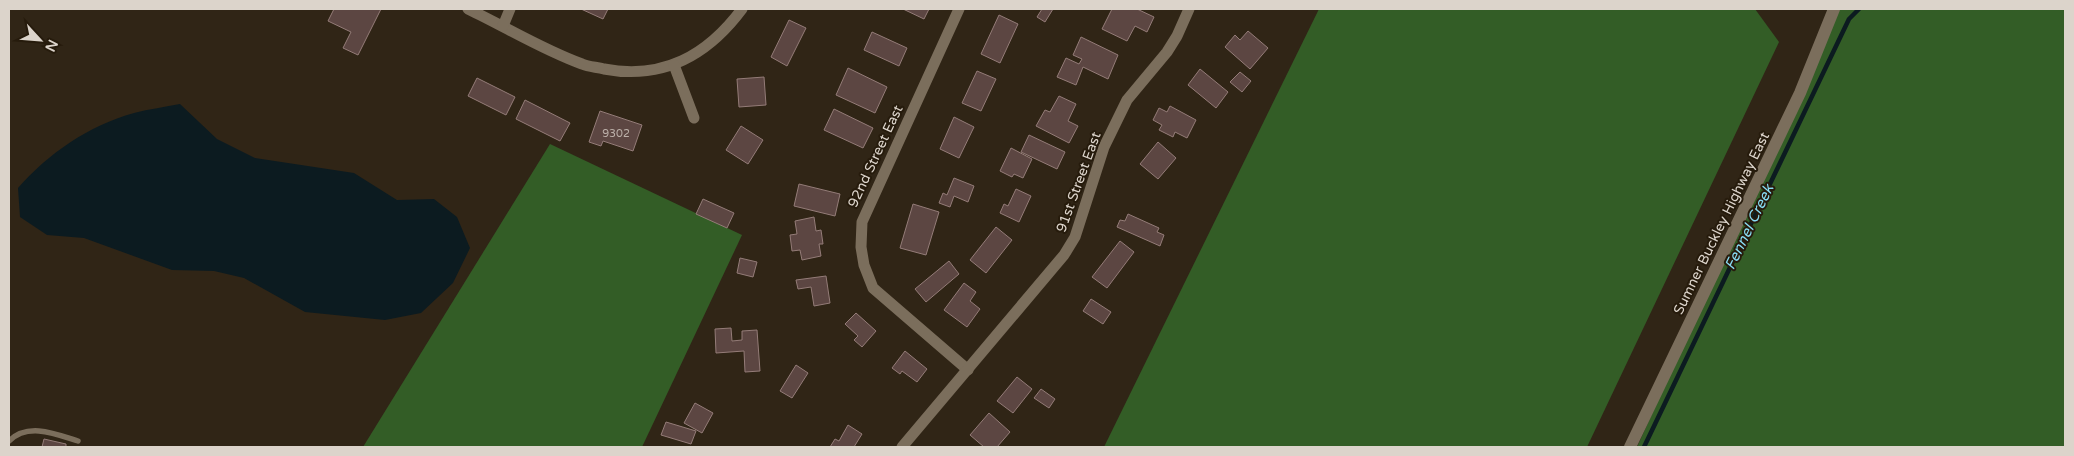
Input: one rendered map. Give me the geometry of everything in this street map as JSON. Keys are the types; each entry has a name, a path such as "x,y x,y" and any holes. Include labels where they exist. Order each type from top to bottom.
{"street":[{"path":"468,9 583,65 621,72 636,72 674,66 694,55 729,27 742,9"},
{"path":"503,26 510,9"},
{"name":"92nd Street East","path":"959,9 862,222 861,247 864,265 873,288 968,370"},
{"name":"91st Street East","path":"902,447 1064,255 1075,237 1104,147 1127,100 1167,52 1177,36 1189,9"},
{"name":"Sumner Buckley Highway East","path":"1630,447 1800,93 1834,9"},
{"path":"674,66 694,118"}],"lane":[{"path":"9,442 28,430 44,431 78,441"}],"green space":[{"path":"1319,9 1755,9 1779,42 1587,447 1104,447"},
{"path":"1836,9 2065,9 2065,447 1637,447"},
{"path":"550,144 742,235 642,447 363,447"}],"shaded area":[{"path":"180,104 217,139 255,158 354,173 397,200 434,199 457,217 470,248 453,283 421,313 385,320 305,312 244,278 214,271 172,270 84,238 47,235 20,217 18,188 43,163 70,142 101,125 117,119"}],"building":[{"path":"334,9 381,9 358,55 343,48 351,32 328,21"},
{"path":"581,9 608,9 603,19"},
{"path":"903,9 929,9 924,19"},
{"path":"1042,9 1053,9 1045,22 1037,17"},
{"path":"1112,9 1137,9 1154,17 1147,32 1135,26 1127,41 1102,29"},
{"path":"999,15 1018,24 1000,63 981,54"},
{"path":"789,20 806,28 787,66 771,57"},
{"path":"1248,31 1268,48 1250,69 1225,47 1235,35 1240,40"},
{"path":"872,32 907,48 899,66 864,50"},
{"path":"1081,37 1118,55 1108,79 1083,67 1076,85 1057,77 1066,58 1079,64 1082,59 1073,55"},
{"path":"848,68 887,87 875,113 836,95"},
{"path":"1200,69 1228,92 1216,108 1188,85"},
{"path":"977,71 996,79 981,111 962,103"},
{"path":"1240,72 1251,81 1242,92 1230,82"},
{"path":"764,77 766,105 739,107 737,79"},
{"path":"477,78 515,97 506,115 468,96"},
{"path":"1059,96 1076,104 1068,121 1078,126 1069,143 1036,126 1045,110 1050,112"},
{"path":"525,100 570,123 560,141 516,119"},
{"path":"1170,106 1196,120 1187,138 1175,132 1173,137 1159,130 1162,125 1153,120 1159,108 1167,112"},
{"path":"834,109 873,128 863,148 824,130"},
{"path":"600,111 642,125 633,151 603,141 601,146 589,142"},
{"path":"954,117 974,127 959,158 940,149"},
{"path":"741,126 763,140 748,164 726,150"},
{"path":"1029,135 1065,152 1057,169 1021,152"},
{"path":"1158,142 1176,158 1158,179 1140,164"},
{"path":"1011,148 1032,159 1023,178 1014,174 1012,177 1000,171"},
{"path":"954,178 974,186 968,202 954,196 950,207 939,203 943,193 947,195"},
{"path":"799,184 840,194 835,216 794,206"},
{"path":"1016,189 1031,196 1019,222 1000,213 1004,204 1008,206"},
{"path":"703,199 734,213 727,228 696,214"},
{"path":"913,204 939,212 926,255 900,248"},
{"path":"1128,214 1159,228 1157,232 1164,235 1160,246 1117,227 1120,220 1125,221"},
{"path":"814,217 816,231 821,230 823,244 819,244 821,256 802,260 800,250 792,251 790,235 797,234 795,221"},
{"path":"996,227 1012,240 986,273 970,260"},
{"path":"1120,241 1134,252 1107,288 1092,277"},
{"path":"740,258 757,262 753,277 737,273"},
{"path":"949,261 959,274 926,302 915,289"},
{"path":"826,276 830,303 814,306 811,287 798,289 796,280"},
{"path":"964,283 976,292 970,301 980,309 967,327 944,310"},
{"path":"1091,299 1111,312 1103,324 1083,311"},
{"path":"856,313 876,331 862,347 854,340 858,336 845,324"},
{"path":"731,328 732,341 742,340 742,331 757,330 760,371 745,372 744,351 716,353 715,329"},
{"path":"905,351 927,369 917,382 902,371 900,374 892,368"},
{"path":"796,365 808,373 792,398 780,391"},
{"path":"1017,377 1032,389 1013,413 997,401"},
{"path":"1041,389 1055,399 1049,408 1034,398"},
{"path":"695,403 713,413 702,433 684,423"},
{"path":"989,413 1010,432 997,447 984,447 970,435"},
{"path":"666,422 696,431 691,444 661,435"},
{"path":"848,425 862,434 854,447 830,447 835,439 839,441"},
{"path":"44,439 66,444 66,447 42,447"}],"waterway":[{"name":"Fennel Creek","path":"1644,447 1849,19 1859,9"}]}
